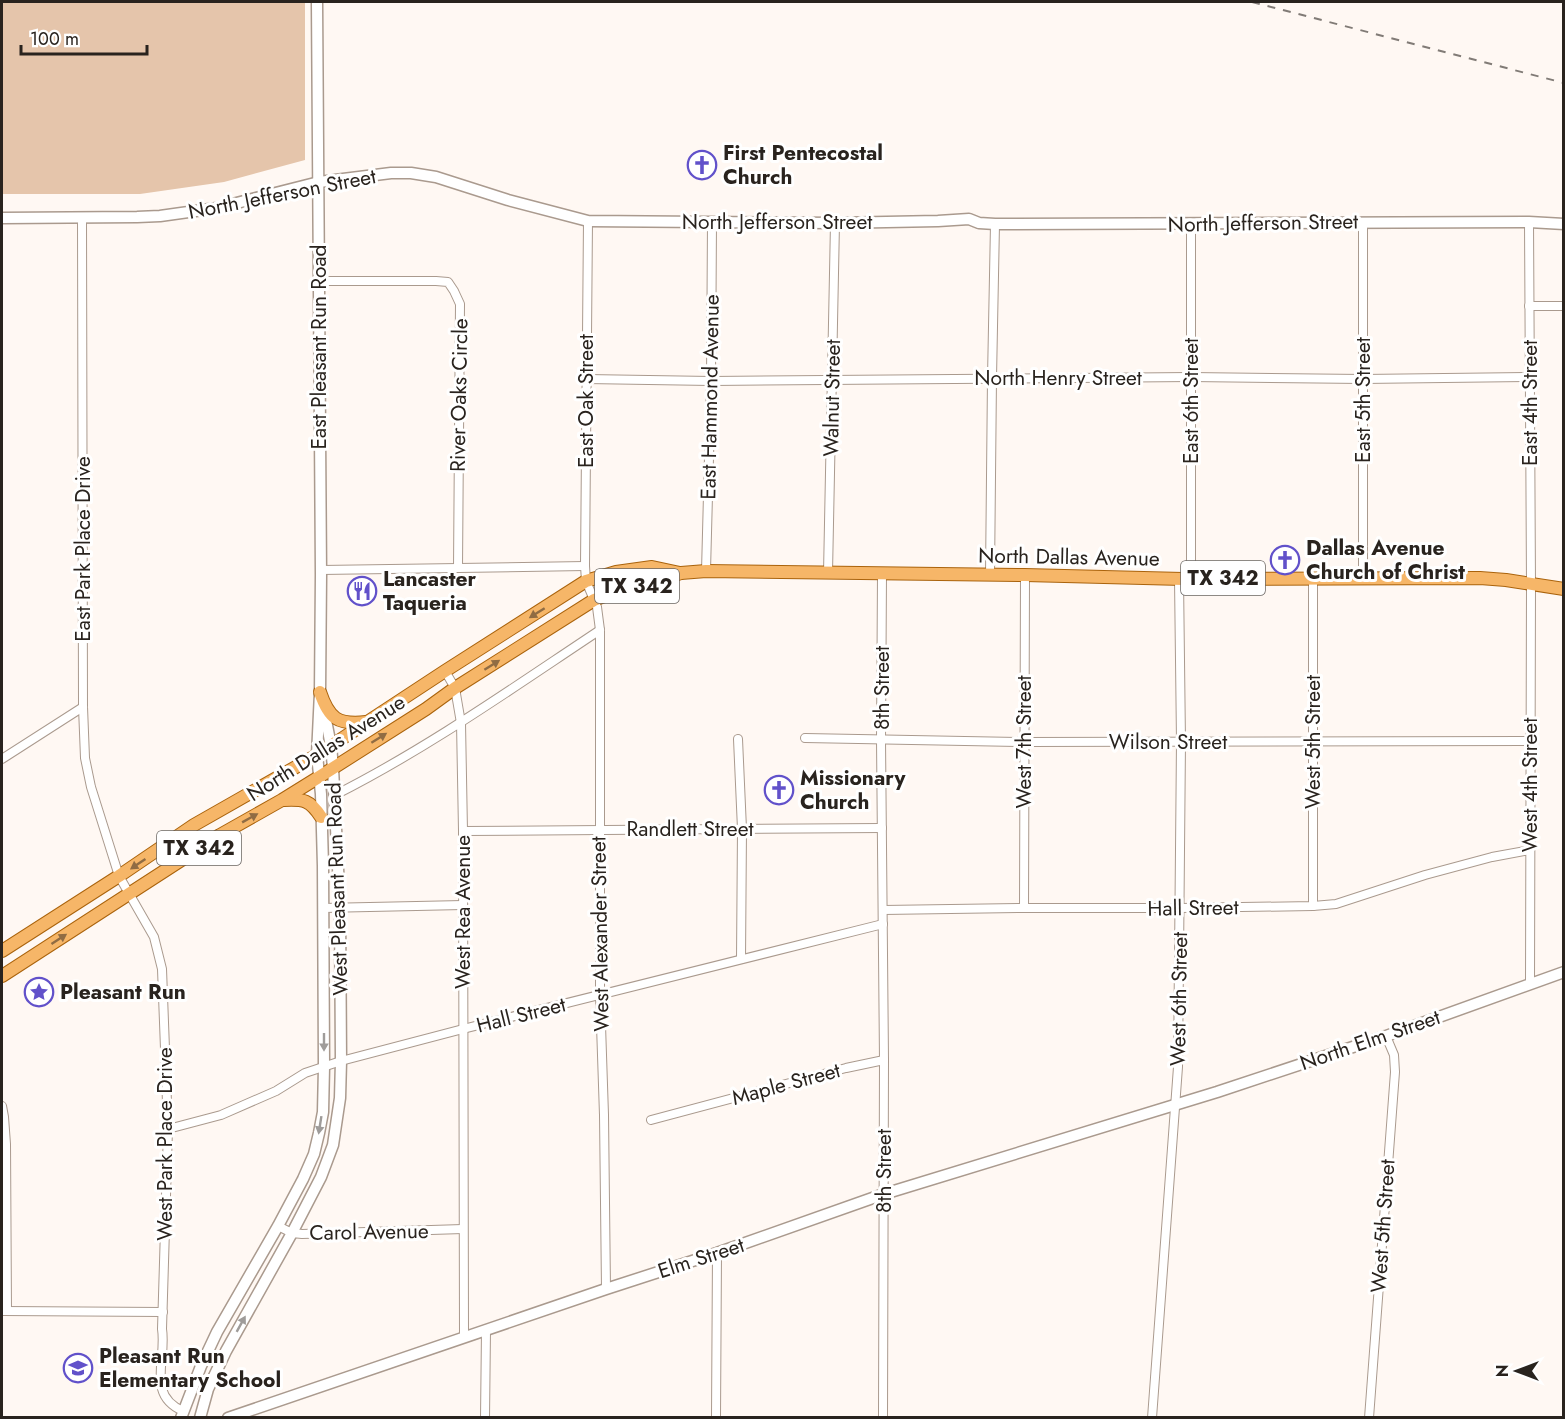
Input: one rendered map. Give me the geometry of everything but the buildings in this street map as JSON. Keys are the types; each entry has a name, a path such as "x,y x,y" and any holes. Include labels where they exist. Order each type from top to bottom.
{"main road":[{"name":"North Dallas Avenue","path":"2,951 194,825 317,755 586,581 616,572 652,567 681,573"},
{"name":"North Dallas Avenue","path":"2,975 206,844 319,777 594,600 625,588 650,584 681,573 706,571 1185,579 1480,578 1563,589"},
{"path":"320,693 333,717 344,723 367,722"},
{"path":"282,800 309,802 321,817"},
{"path":"194,825 206,844"},
{"path":"29,934 41,950"}],"street":[{"name":"East Pleasant Run Road","path":"317,2 320,693"},
{"name":"North Jefferson Street","path":"2,218 137,217 195,211 217,208 319,182 411,174 436,177 508,200 588,221 835,223 969,219 980,223 995,224 1363,222 1563,224"},
{"name":"East Park Place Drive","path":"82,217 84,743 87,773 119,876"},
{"name":"East Oak Street","path":"586,581 588,221"},
{"name":"East Hammond Avenue","path":"706,571 712,222"},
{"name":"East 5th Street","path":"1363,222 1363,579"},
{"name":"East 4th Street","path":"1529,222 1531,585"},
{"name":"Walnut Street","path":"828,573 835,223"},
{"path":"990,575 995,224"},
{"name":"East 6th Street","path":"1185,579 1191,377 1191,224"},
{"name":"River Oaks Circle","path":"319,280 448,282 460,303 458,568"},
{"path":"1529,306 1563,306"},
{"name":"North Henry Street","path":"586,379 711,381 1191,377 1363,380 1530,377"},
{"path":"321,570 585,566"},
{"name":"8th Street","path":"882,574 883,1418"},
{"name":"West 7th Street","path":"1024,908 1025,575"},
{"name":"West 5th Street","path":"1313,578 1313,906"},
{"name":"West 6th Street","path":"1152,1418 1178,1068 1185,579"},
{"name":"West Alexander Street","path":"586,581 597,607 600,630 600,995 606,1288"},
{"name":"West 4th Street","path":"1530,984 1531,585"},
{"path":"335,795 461,723 600,630"},
{"name":"West Rea Avenue","path":"445,671 455,688 461,723 464,1336"},
{"name":"West Pleasant Run Road","path":"203,1417 208,1389 226,1351 292,1233 321,1177 333,1146 340,1098 340,908 331,746 320,693"},
{"name":"West Pleasant Run Road","path":"182,1414 216,1332 303,1179 314,1154 319,1133 324,1067 321,817 317,755 320,693"},
{"path":"2,759 83,707"},
{"name":"Wilson Street","path":"805,738 1024,742 1530,741"},
{"path":"738,739 742,829 741,959"},
{"name":"Randlett Street","path":"463,831 882,828"},
{"name":"Hall Street","path":"883,910 1180,908 1336,904 1425,875 1492,857 1530,850"},
{"name":"West Park Place Drive","path":"119,876 153,937 162,969 168,1129 164,1337 161,1377 162,1389 168,1403 182,1414"},
{"path":"323,908 463,905"},
{"name":"Hall Street","path":"168,1129 221,1115 276,1091 305,1073 341,1061 883,924"},
{"name":"North Elm Street","path":"1176,1105 1386,1036 1563,972"},
{"name":"West 5th Street","path":"1369,1418 1395,1072 1394,1055 1386,1036"},
{"name":"Maple Street","path":"651,1120 884,1060"},
{"name":"Elm Street","path":"228,1418 606,1288 717,1253 884,1194 1176,1105"},
{"path":"2,1106 6,1144 4,1311 163,1312"},
{"name":"Carol Avenue","path":"278,1226 292,1233 463,1229"},
{"path":"716,1418 717,1253"},
{"path":"485,1418 486,1330"},
{"path":"182,1414 203,1417"}],"shaded area":[{"path":"2,2 305,2 305,160 224,182 140,194 2,194"}],"railway":[{"path":"1252,2 1564,83"}],"place":[{"name":"First Pentecostal Church","path":"702,165"},
{"name":"Dallas Avenue Church of Christ","path":"1285,560"},
{"name":"Lancaster Taqueria","path":"362,591"},
{"name":"Missionary Church","path":"779,790"},
{"name":"Pleasant Run","path":"39,992"},
{"name":"Pleasant Run Elementary School","path":"78,1368"}]}
